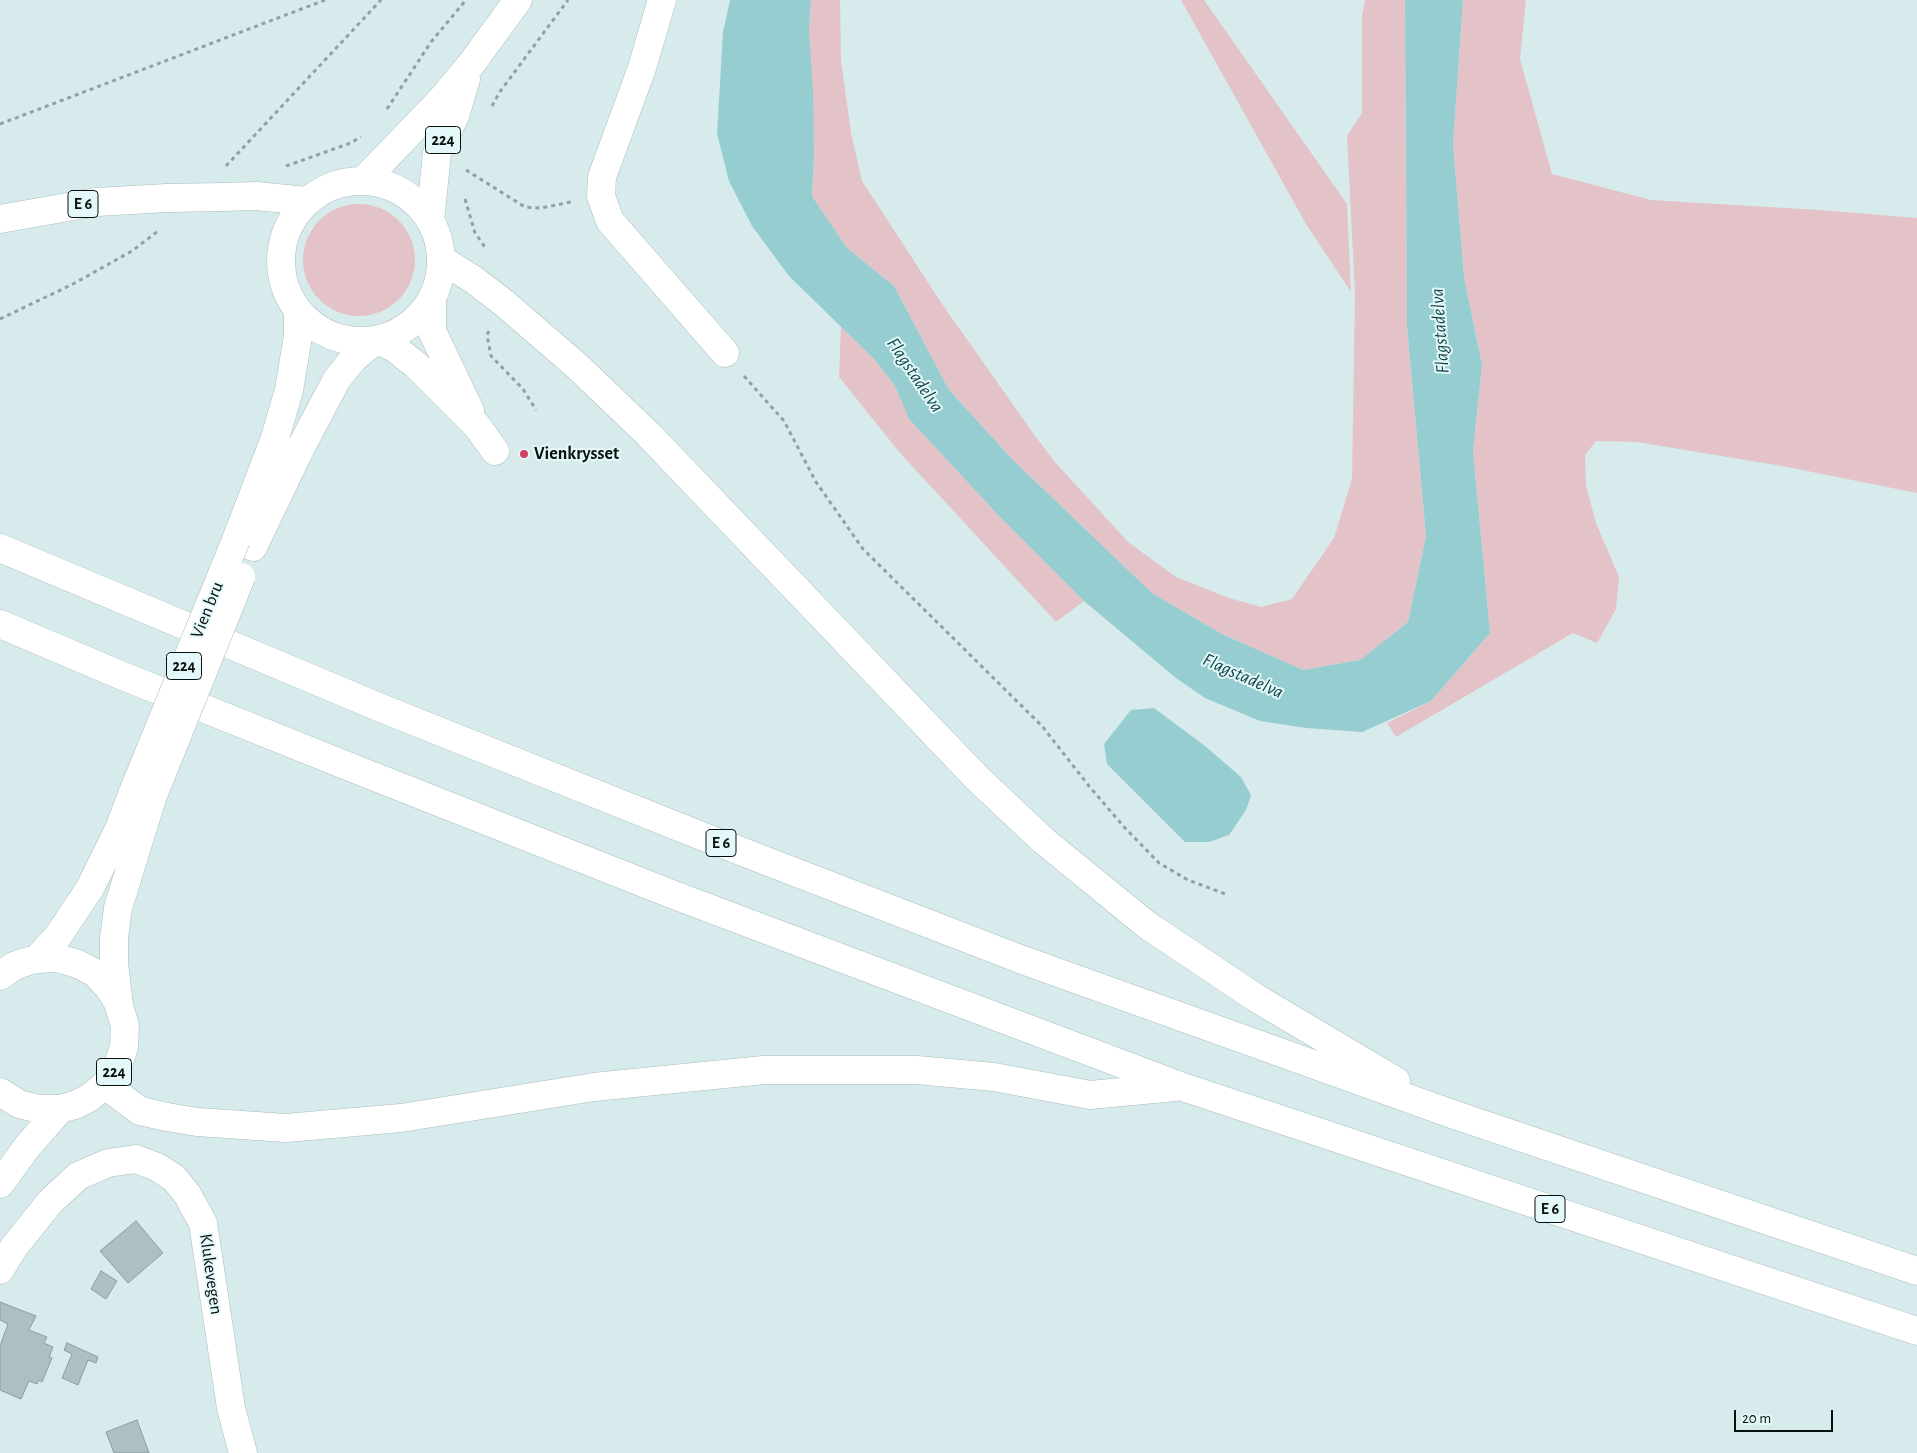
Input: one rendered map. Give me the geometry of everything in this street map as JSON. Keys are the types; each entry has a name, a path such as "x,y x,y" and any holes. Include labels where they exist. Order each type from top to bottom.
{"main road":[{"name":"224","path":"363,181 442,99 472,63 518,0"},
{"path":"662,0 642,68 602,177 601,196 610,221 725,353"},
{"name":"224","path":"430,221 437,153 454,116 472,63"},
{"name":"224","path":"363,181 383,184 401,192 418,204 430,221 438,239 441,259 439,280 432,298 420,315 405,328 391,336 376,340 353,341 330,336 313,326 298,312 288,295 282,275 280,255 285,235 294,217 307,201 324,190 342,183 363,181"},
{"name":"E 6","path":"0,219 96,202 256,196 307,201"},
{"name":"E 6","path":"441,259 474,280 504,303 577,366 648,434 977,778 1044,841 1147,925 1256,998 1452,1114"},
{"path":"432,298 432,331 477,426"},
{"name":"224","path":"245,544 289,390 298,336 298,312"},
{"name":"224","path":"245,544 301,447 337,379 354,358 376,340"},
{"path":"376,340 393,347 416,365 477,426 495,451"},
{"name":"Vien bru","path":"142,795 245,544"},
{"name":"E 6","path":"0,548 381,708 699,835 1020,959 1452,1114 1917,1271"},
{"name":"E 6","path":"0,624 163,692 674,896 1182,1087 1917,1332"},
{"name":"224","path":"13,967 68,922 90,888 119,829 142,795"},
{"name":"224","path":"0,1092 19,1104 38,1109 60,1109 75,1105 89,1098 105,1085 117,1068 124,1047 124,1026 119,1006 114,963 114,938 118,908 142,795"},
{"name":"224","path":"13,967 57,958 78,964 95,973 109,988 119,1006"},
{"name":"E 6","path":"105,1085 140,1110 168,1117 197,1122 286,1128 401,1118 594,1087 764,1070 917,1070 994,1077 1090,1095 1182,1087"},
{"name":"224","path":"0,1184 27,1147 60,1109"},
{"name":"Klukevegen","path":"0,1270 14,1247 50,1202 78,1176 108,1163 136,1159 157,1167 174,1178 187,1194 203,1223 231,1408 243,1453"}],"path":[{"path":"0,124 325,0"},
{"path":"250,141 381,0"},
{"path":"385,112 431,42 466,0"},
{"path":"491,109 499,93 568,0"},
{"path":"278,170 330,149 348,144 365,134"},
{"path":"460,167 525,207 541,208 601,196"},
{"path":"464,197 475,234 491,255"},
{"path":"0,319 73,284 123,256 163,228"},
{"path":"504,303 487,334 491,356 523,389 536,410"},
{"path":"725,353 784,421 816,482 863,549 1042,726 1089,786 1159,863 1188,880 1228,895"}],"shaded area":[{"path":"811,0 840,0 841,61 851,133 862,181 942,304 1033,433 1054,461 1128,542 1176,577 1229,598 1261,607 1292,599 1334,538 1352,479 1355,293 1347,136 1362,113 1362,17 1365,0 1405,0 1407,326 1426,536 1408,622 1360,660 1303,670 1222,634 1152,593 1014,461 949,390 894,286 847,248 812,196 814,155 809,30"},
{"path":"1181,0 1204,0 1347,204 1351,292 1306,224"},
{"path":"1463,0 1526,0 1520,59 1552,174 1651,200 1917,218 1917,493 1782,466 1637,442 1596,441 1585,455 1586,486 1596,523 1619,577 1616,609 1597,643 1573,633 1396,737 1387,723 1431,701 1490,633 1473,451 1482,365 1464,277 1453,144"},
{"path":"359,204 381,208 399,220 411,238 415,260 411,282 399,300 381,312 359,316 337,312 319,300 307,282 303,260 307,238 319,220 337,208"},
{"path":"841,327 875,360 895,386 909,419 1000,517 1084,601 1056,622 900,453 839,377"}],"water":[{"name":"Flagstadelva","path":"730,0 811,0 809,30 813,92 814,155 812,196 847,248 894,286 949,390 1014,461 1152,593 1222,634 1303,670 1360,660 1408,622 1426,536 1407,326 1405,0 1463,0 1453,144 1464,277 1482,365 1473,451 1490,633 1431,701 1362,732 1306,728 1260,721 1205,698 1176,678 1084,601 1000,517 909,419 895,386 875,360 789,276 752,226 729,181 717,134 723,32"},
{"path":"1154,708 1205,746 1241,777 1251,795 1246,810 1229,835 1209,842 1185,842 1107,764 1104,744 1131,710"}],"building":[{"path":"136,1221 163,1253 128,1283 100,1251"},
{"path":"101,1271 117,1281 106,1299 91,1289"},
{"path":"0,1302 36,1316 29,1330 47,1337 44,1343 53,1347 49,1357 52,1358 42,1382 39,1380 37,1384 29,1381 21,1399 0,1390 0,1346 8,1324 0,1320"},
{"path":"67,1343 98,1357 96,1363 88,1360 78,1385 62,1378 72,1354 64,1350"},
{"path":"137,1420 149,1453 114,1453 106,1432"}],"place":[{"name":"Vienkrysset","path":"524,454"}]}
